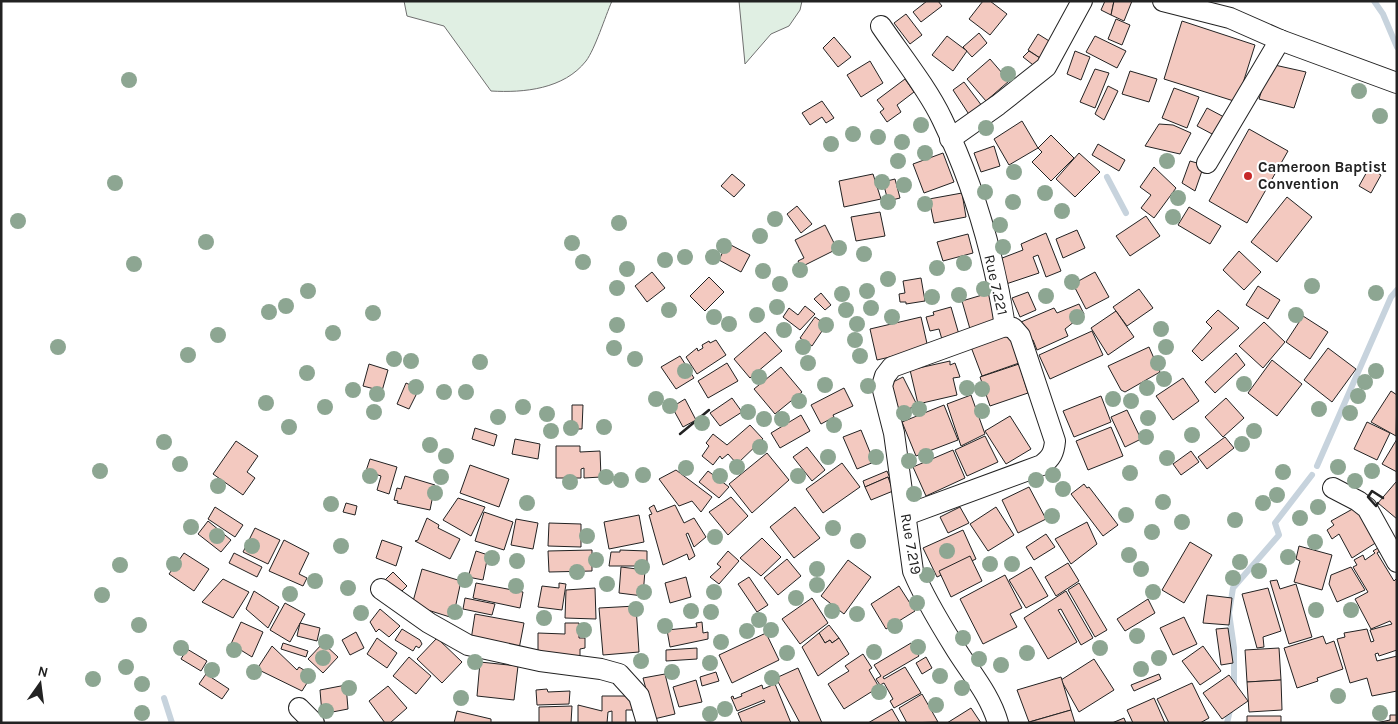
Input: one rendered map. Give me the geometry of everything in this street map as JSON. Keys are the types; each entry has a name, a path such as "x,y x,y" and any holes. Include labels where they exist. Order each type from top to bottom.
{"street":[{"path":"950,139 998,105 1046,67 1082,1"},
{"path":"1163,1 1230,18 1280,40 1397,83"},
{"name":"Rue 7.221","path":"881,26 941,117 962,167 997,274 1005,326 1014,328 1020,336 1055,441 1054,451 1050,459 1042,465 906,515"},
{"path":"1207,163 1280,40"},
{"name":"Rue 7.219","path":"998,723 975,676 954,647 920,588 914,571 894,433 882,386 885,376 892,367 1005,326"},
{"path":"1333,488 1367,508 1397,562"},
{"path":"381,589 429,623 468,645 540,661 601,669 619,674 639,696 647,723"},
{"path":"299,708 314,723"}],"green space":[{"path":"404,1 612,1 593,49 586,61 567,78 530,90 491,91 444,26 407,16"},
{"path":"739,1 802,1 800,10 789,26 771,34 745,64"}],"building":[{"path":"927,1 938,1 942,6 921,22 913,12"},
{"path":"983,1 990,1 1007,14 990,35 969,19"},
{"path":"1105,1 1114,1 1111,15 1101,10"},
{"path":"1114,1 1132,1 1124,21 1111,15"},
{"path":"906,14 922,35 910,44 894,23"},
{"path":"1116,19 1130,25 1122,45 1108,39"},
{"path":"1182,21 1255,45 1237,102 1164,79"},
{"path":"979,33 987,43 972,57 963,47"},
{"path":"1038,34 1054,44 1043,60 1028,50"},
{"path":"947,36 967,51 953,71 932,55"},
{"path":"1095,36 1126,51 1117,68 1086,52"},
{"path":"834,37 851,57 838,67 823,48"},
{"path":"1029,51 1043,60 1037,68 1023,57"},
{"path":"1075,51 1090,57 1081,80 1067,74"},
{"path":"990,59 1009,81 986,101 967,79"},
{"path":"870,61 883,83 861,97 847,75"},
{"path":"1270,64 1306,72 1294,108 1259,99"},
{"path":"1095,69 1109,73 1095,108 1080,102"},
{"path":"1130,71 1157,79 1149,102 1122,94"},
{"path":"905,79 914,92 897,105 901,112 887,122 880,112 884,109 877,100"},
{"path":"964,82 985,110 972,119 953,90"},
{"path":"1108,86 1118,91 1104,120 1095,114"},
{"path":"1174,88 1199,97 1187,128 1162,118"},
{"path":"822,101 834,118 826,123 822,117 810,125 802,113"},
{"path":"1207,108 1224,117 1214,135 1197,126"},
{"path":"1022,121 1038,148 1009,165 994,139"},
{"path":"1159,124 1173,125 1191,133 1180,154 1145,146"},
{"name":"Cameroon Baptist Convention","path":"1249,129 1288,151 1247,223 1209,201"},
{"path":"1051,135 1074,158 1051,181 1032,162 1042,152 1038,148"},
{"path":"1098,144 1125,160 1119,171 1092,155"},
{"path":"994,146 1000,166 981,172 974,153"},
{"path":"943,153 954,182 924,193 913,164"},
{"path":"1079,153 1100,172 1075,197 1056,179"},
{"path":"1190,161 1204,165 1195,191 1182,183"},
{"path":"1154,167 1176,188 1154,218 1141,208 1151,195 1140,187"},
{"path":"1369,168 1381,175 1371,193 1359,186"},
{"path":"732,174 745,185 734,197 721,186"},
{"path":"873,174 881,199 844,207 839,181"},
{"path":"895,179 900,198 888,201 883,182"},
{"path":"962,193 966,217 934,223 929,199"},
{"path":"1287,197 1312,217 1277,262 1251,242"},
{"path":"797,206 812,224 801,233 787,214"},
{"path":"1189,207 1221,226 1210,244 1178,225"},
{"path":"880,212 885,236 856,241 851,217"},
{"path":"1146,216 1160,236 1130,256 1116,236"},
{"path":"825,225 837,249 801,267 798,261 804,258 795,240"},
{"path":"1077,230 1085,248 1063,258 1056,239"},
{"path":"1046,233 1061,271 1046,277 1038,255 1033,257 1039,273 1006,284 997,260 1023,250 1021,244"},
{"path":"968,234 973,253 943,261 937,242"},
{"path":"727,243 750,255 741,272 719,260"},
{"path":"1239,251 1261,272 1244,290 1223,270"},
{"path":"652,272 665,288 647,302 635,286"},
{"path":"1095,272 1109,297 1086,309 1073,284"},
{"path":"709,277 724,292 705,311 690,296"},
{"path":"921,278 925,301 906,304 906,302 900,302 899,294 905,293 903,281"},
{"path":"1258,286 1280,300 1268,319 1246,305"},
{"path":"1139,289 1153,308 1127,326 1113,307"},
{"path":"1028,292 1036,310 1020,317 1012,298"},
{"path":"821,293 831,305 825,310 814,299"},
{"path":"989,293 997,321 970,329 962,301"},
{"path":"1079,304 1084,314 1065,329 1068,336 1037,350 1033,340 1029,341 1021,322 1054,308 1057,313"},
{"path":"805,306 815,314 800,330 783,317 789,308 798,315"},
{"path":"951,307 960,338 943,343 939,329 930,331 926,317 934,315 933,312"},
{"path":"1218,310 1239,328 1202,361 1192,351 1212,328 1206,322"},
{"path":"1116,311 1134,337 1108,355 1091,328"},
{"path":"1303,316 1328,332 1310,359 1286,342"},
{"path":"815,317 826,325 812,346 800,338"},
{"path":"921,317 928,348 877,360 870,329"},
{"path":"1264,322 1285,342 1263,368 1239,346"},
{"path":"1092,331 1103,355 1050,379 1039,355"},
{"path":"765,332 782,351 750,378 734,359"},
{"path":"1012,334 1022,362 982,376 971,347"},
{"path":"716,340 726,355 697,374 686,357 697,348 698,351 703,348 702,345 709,341 710,343"},
{"path":"1149,347 1160,372 1125,392 1121,390 1108,366"},
{"path":"1328,348 1356,369 1332,402 1304,380"},
{"path":"1236,353 1245,365 1215,393 1205,382"},
{"path":"680,356 694,378 676,389 661,367"},
{"path":"1272,360 1302,384 1277,416 1248,393"},
{"path":"950,361 950,365 955,363 960,377 953,378 957,395 918,404 910,370"},
{"path":"727,363 738,381 708,398 698,381"},
{"path":"369,364 388,370 382,391 363,386"},
{"path":"1019,364 1028,393 990,406 980,377"},
{"path":"781,367 802,392 775,414 754,389"},
{"path":"903,377 917,405 896,415 883,387"},
{"path":"1183,378 1199,401 1173,420 1156,396"},
{"path":"406,383 419,389 409,409 397,404"},
{"path":"844,388 853,406 833,415 834,417 821,424 811,405"},
{"path":"1391,391 1397,395 1396,436 1371,422"},
{"path":"971,395 985,434 961,446 947,404"},
{"path":"1101,396 1111,422 1074,437 1063,411"},
{"path":"732,398 742,412 720,426 710,413"},
{"path":"1226,398 1244,418 1223,437 1205,417"},
{"path":"685,399 696,420 683,427 672,407"},
{"path":"572,405 583,405 582,429 572,429"},
{"path":"944,405 958,440 916,456 902,422"},
{"path":"1127,410 1141,439 1125,447 1111,417"},
{"path":"801,415 810,431 780,448 771,433"},
{"path":"1010,416 1031,449 1006,464 985,431"},
{"path":"1367,422 1390,433 1377,460 1354,449"},
{"path":"750,425 763,439 737,464 728,454 722,459 720,456 713,465 702,456 709,446 706,443 713,434 727,445"},
{"path":"1111,427 1123,456 1088,470 1076,441"},
{"path":"475,428 497,435 494,446 472,439"},
{"path":"861,430 874,462 857,469 843,437"},
{"path":"985,436 998,462 967,476 955,450"},
{"path":"1225,437 1234,448 1207,469 1198,457"},
{"path":"515,439 540,444 538,459 512,454"},
{"path":"1397,439 1397,472 1382,464"},
{"path":"236,441 258,456 247,472 255,478 243,495 213,474"},
{"path":"556,446 580,446 580,452 600,451 601,477 584,478 584,468 581,469 581,478 556,478"},
{"path":"807,447 825,470 812,481 793,457"},
{"path":"953,450 965,478 926,496 913,467"},
{"path":"1191,451 1199,462 1181,475 1173,464"},
{"path":"767,453 789,480 752,513 729,484"},
{"path":"370,459 397,467 389,494 377,490 381,476 366,471"},
{"path":"842,463 860,487 823,513 806,489"},
{"path":"470,465 509,479 499,507 460,493"},
{"path":"676,470 712,497 701,512 692,501 679,506 659,479"},
{"path":"708,471 729,487 719,498 699,482"},
{"path":"887,471 895,490 893,491 888,477 865,487 863,481"},
{"path":"405,476 435,485 430,510 397,503 398,501 394,500 397,488 401,489"},
{"path":"888,477 893,491 871,500 865,487"},
{"path":"1397,482 1397,519 1378,503"},
{"path":"1084,484 1087,488 1089,487 1118,525 1103,536 1071,494"},
{"path":"1029,487 1046,519 1018,533 1002,500"},
{"path":"731,497 748,516 728,535 709,512"},
{"path":"458,498 485,507 471,536 443,520"},
{"path":"346,503 357,506 355,515 343,512"},
{"path":"654,505 657,512 675,505 684,523 694,518 706,537 694,547 688,533 686,534 695,556 689,560 687,554 663,565 649,515 652,514 649,508"},
{"path":"1358,506 1377,542 1352,558 1339,534 1332,539 1327,530 1334,525 1331,521"},
{"path":"215,507 243,525 235,537 208,519"},
{"path":"795,507 820,538 794,558 770,527"},
{"path":"960,507 969,523 948,533 940,517"},
{"path":"996,507 1014,535 988,551 970,524"},
{"path":"484,512 513,522 504,550 475,541"},
{"path":"639,515 644,542 609,549 604,522"},
{"path":"427,518 439,525 438,528 460,539 450,559 415,541 418,540"},
{"path":"516,519 538,523 533,549 511,545"},
{"path":"208,521 231,540 221,552 198,534"},
{"path":"1087,522 1097,544 1071,564 1055,539"},
{"path":"549,523 581,524 581,547 548,546"},
{"path":"255,528 280,540 268,564 243,552"},
{"path":"963,530 976,559 937,577 923,548"},
{"path":"1046,534 1055,547 1034,560 1026,547"},
{"path":"762,538 781,557 761,576 740,558"},
{"path":"284,540 309,553 299,574 307,578 303,586 269,571"},
{"path":"382,540 402,547 396,566 376,558"},
{"path":"1190,542 1212,555 1184,603 1162,590"},
{"path":"1299,546 1332,555 1322,590 1294,582 1300,561 1296,559"},
{"path":"1378,548 1380,551 1377,553 1394,581 1397,578 1397,650 1379,656 1378,653 1375,654 1377,661 1397,656 1397,691 1372,696 1367,678 1350,683 1337,639 1345,637 1344,633 1367,629 1371,642 1374,641 1370,630 1392,624 1390,621 1371,629 1355,599 1368,592 1353,567 1357,565 1354,560 1363,555 1365,560 1375,553 1373,551"},
{"path":"592,550 592,571 549,572 548,551"},
{"path":"620,550 647,551 647,566 609,566 611,552 620,552"},
{"path":"476,551 488,555 483,580 468,577"},
{"path":"728,551 739,561 719,584 710,577 721,567 717,564"},
{"path":"184,553 209,569 194,591 169,574"},
{"path":"234,553 262,567 257,577 229,563"},
{"path":"970,556 982,581 951,597 939,571"},
{"path":"787,559 801,576 778,595 764,578"},
{"path":"848,560 871,577 844,614 821,596"},
{"path":"1068,563 1079,581 1056,596 1045,577"},
{"path":"621,567 645,570 643,596 619,593"},
{"path":"1031,567 1048,596 1026,608 1009,580"},
{"path":"1351,567 1365,590 1337,602 1329,584 1331,575"},
{"path":"422,569 461,581 453,618 412,605"},
{"path":"393,572 407,586 399,594 385,580"},
{"path":"1005,575 1022,608 1010,614 1017,627 983,644 960,599"},
{"path":"686,577 691,597 670,603 665,583"},
{"path":"749,577 768,605 757,612 738,584"},
{"path":"223,579 249,592 233,618 202,602"},
{"path":"1277,580 1280,589 1296,584 1312,637 1289,644 1270,581"},
{"path":"476,583 523,592 520,608 473,598"},
{"path":"559,583 566,584 562,610 538,607 542,586 559,588"},
{"path":"1079,583 1107,630 1095,637 1068,590"},
{"path":"899,586 915,611 886,629 871,604"},
{"path":"595,588 596,619 565,618 566,590"},
{"path":"1268,588 1281,631 1263,637 1264,647 1257,648 1242,594"},
{"path":"254,591 279,607 268,628 246,609"},
{"path":"1066,591 1093,638 1081,645 1061,609 1058,610 1077,642 1048,659 1024,618"},
{"path":"1207,595 1232,598 1229,625 1203,623"},
{"path":"465,598 495,604 492,615 463,609"},
{"path":"812,598 828,623 800,644 782,619"},
{"path":"1148,599 1155,613 1125,631 1117,619"},
{"path":"285,603 305,614 290,642 270,630"},
{"path":"636,606 639,652 603,655 599,608"},
{"path":"380,609 400,626 389,637 379,629 376,632 370,622"},
{"path":"475,614 524,623 519,649 471,640"},
{"path":"1184,617 1197,644 1173,655 1160,628"},
{"path":"241,622 263,632 252,657 231,644"},
{"path":"702,622 703,633 708,632 708,639 670,647 667,630 697,627 696,623"},
{"path":"300,623 320,628 317,641 297,636"},
{"path":"565,623 579,623 579,638 585,638 585,648 580,649 580,656 538,656 538,633 565,634"},
{"path":"829,625 839,638 832,643 830,640 825,643 819,633"},
{"path":"1228,628 1233,663 1221,665 1216,629"},
{"path":"402,629 420,640 422,644 419,648 416,646 413,651 395,640"},
{"path":"356,632 364,648 350,655 342,640"},
{"path":"766,633 779,660 732,683 719,655"},
{"path":"819,633 825,643 830,640 832,643 839,638 849,654 818,676 802,647"},
{"path":"1323,636 1326,644 1334,641 1343,669 1317,678 1318,681 1297,688 1284,648"},
{"path":"377,638 397,653 387,668 367,654"},
{"path":"437,638 462,662 442,683 417,659"},
{"path":"283,643 308,651 306,657 281,649"},
{"path":"323,643 338,657 323,673 308,659"},
{"path":"911,643 919,656 883,677 884,679 905,667 921,693 894,708 890,701 893,699 884,683 880,685 876,679 881,676 874,665"},
{"path":"272,646 297,670 299,667 312,675 302,691 257,669"},
{"path":"1203,646 1221,671 1200,685 1182,661"},
{"path":"697,648 697,659 666,661 666,650"},
{"path":"1279,648 1281,680 1247,682 1245,650"},
{"path":"187,649 207,661 201,671 181,659"},
{"path":"863,654 872,668 869,670 879,687 844,709 828,684 849,671 845,666"},
{"path":"409,657 431,676 416,694 393,676"},
{"path":"926,657 932,668 922,674 916,663"},
{"path":"1094,659 1114,690 1079,712 1061,680"},
{"path":"480,662 518,666 514,700 477,696"},
{"path":"798,668 822,723 800,723 776,678"},
{"path":"716,672 719,681 702,686 700,677"},
{"path":"206,674 229,689 222,699 199,684"},
{"path":"665,674 675,714 654,719 643,678"},
{"path":"1159,674 1161,679 1134,691 1131,685"},
{"path":"1229,675 1248,701 1222,719 1203,693"},
{"path":"1061,677 1071,710 1029,722 1017,690"},
{"path":"696,680 702,702 679,707 673,687"},
{"path":"1281,680 1282,710 1249,712 1247,682"},
{"path":"1192,683 1209,718 1200,723 1169,723 1157,699"},
{"path":"775,684 791,723 742,723 738,713 765,702 764,700 737,711 731,697 733,696 734,699 762,685 763,689"},
{"path":"346,685 348,709 322,714 320,690"},
{"path":"388,686 407,708 390,723 385,723 369,701"},
{"path":"547,689 548,692 570,691 569,704 537,705 536,690"},
{"path":"922,694 938,722 907,723 899,708"},
{"path":"602,696 633,696 634,710 626,710 626,723 612,723 612,711 608,712 607,723 578,723 578,705 602,711"},
{"path":"1154,698 1165,723 1133,723 1127,710"},
{"path":"572,706 571,723 539,723 539,707"},
{"path":"971,708 981,723 947,723"},
{"path":"892,709 900,723 868,723"},
{"path":"1071,710 1075,723 1026,723"},
{"path":"457,711 491,719 491,723 454,723"},
{"path":"1390,715 1397,715 1397,723 1376,723 1390,720"},
{"path":"1247,716 1281,716 1281,723 1241,723 1247,722"},
{"path":"1124,718 1126,723 1112,723"}],"waterway":[{"path":"1374,1 1383,14 1397,47"},
{"path":"1107,177 1126,213"},
{"path":"1317,466 1391,297 1397,290"},
{"path":"1234,691 1234,648 1229,613 1233,588 1279,535 1275,523 1312,475"},
{"path":"164,698 172,723"},
{"path":"1227,723 1231,706"}],"wall":[{"path":"680,434 709,410"},
{"path":"1378,503 1376,506 1368,497 1372,491 1383,498"}],"place":[{"name":"Cameroon Baptist Convention","path":"1248,176"}]}
